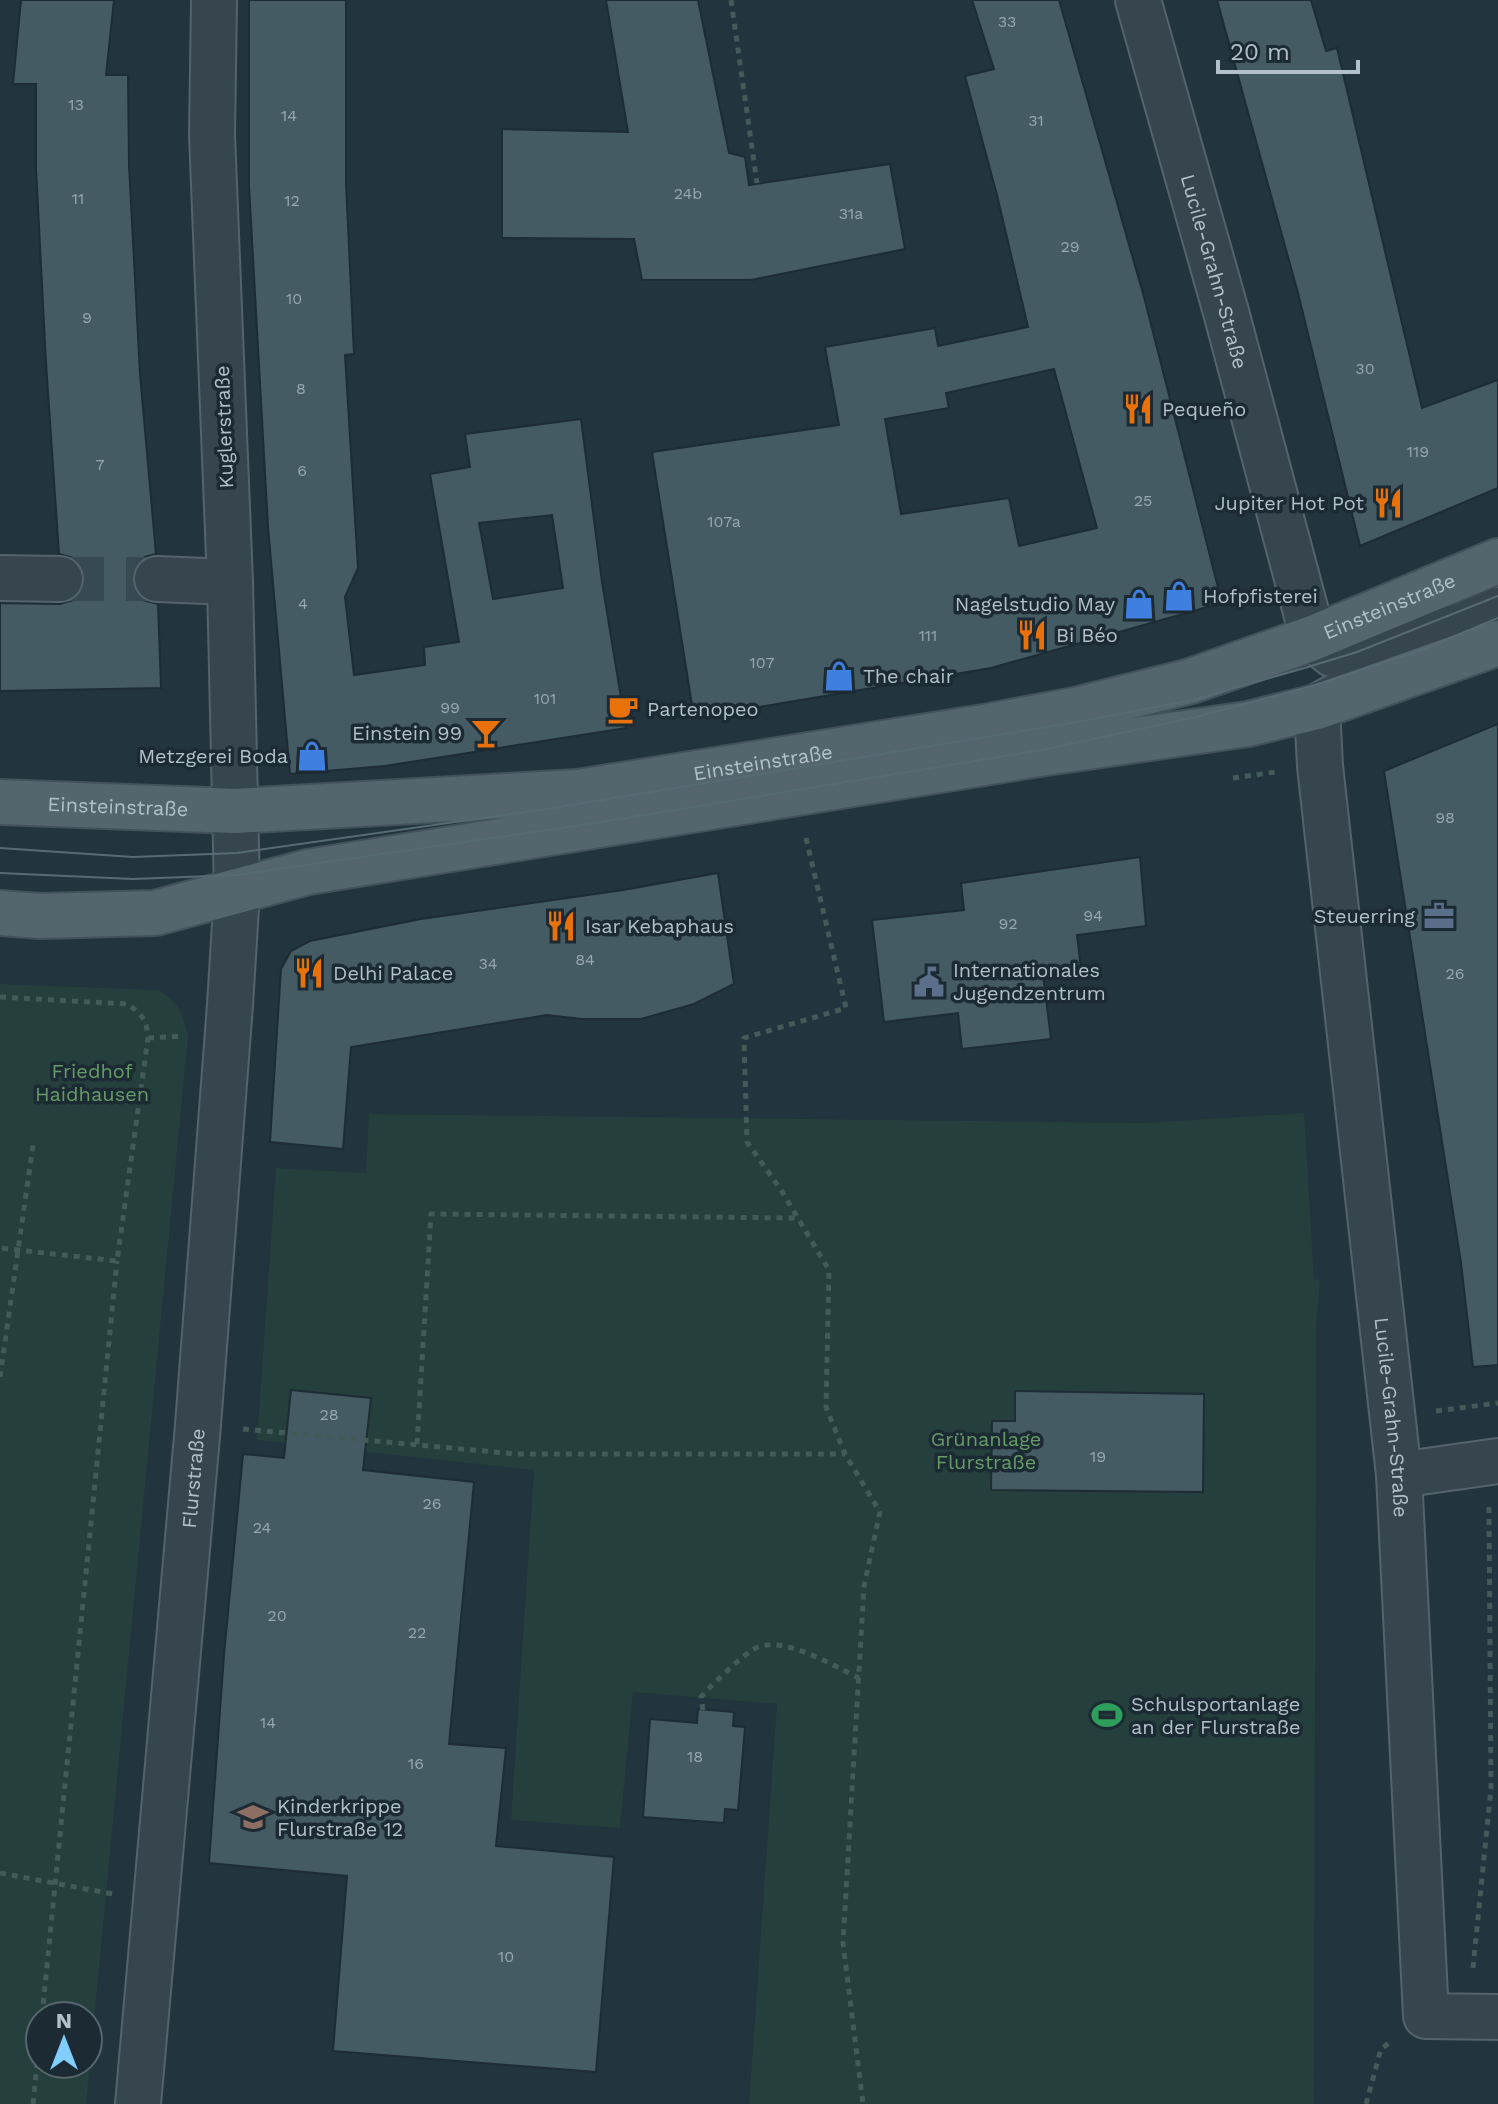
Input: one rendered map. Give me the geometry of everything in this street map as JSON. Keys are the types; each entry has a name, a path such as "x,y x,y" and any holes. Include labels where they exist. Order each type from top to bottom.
{"main road":[{"name":"Einsteinstraße","path":"0,913 132,916 155,913 236,852 1075,710 1191,681 1313,638 1498,561"},
{"name":"Einsteinstraße","path":"0,802 236,852 331,868 1045,753 1248,724 1317,707 1487,625"}],"street":[{"name":"Kuglerstraße","path":"214,0 212,135 230,582 236,852"},
{"name":"Lucile-Grahn-Straße","path":"1138,0 1313,638"},
{"path":"0,578 60,579"},
{"path":"157,579 230,582"},
{"path":"1313,638 1332,654 1384,650 1487,625"},
{"name":"Lucile-Grahn-Straße","path":"1317,707 1320,766 1399,1475 1464,2017"},
{"name":"Flurstraße","path":"138,2104 198,1425 236,852"},
{"path":"1399,1475 1493,1462"}],"path":[{"path":"731,0 757,183"},
{"path":"790,796 807,841 846,1008 744,1038 747,1142 781,1190 829,1270 826,1407 845,1454 880,1512 864,1586 843,1943 863,2104"},
{"path":"0,997 127,1004 139,1011 147,1023 148,1038 117,1261 44,2000"},
{"path":"0,1377 33,1145"},
{"path":"417,1444 431,1214 797,1218"},
{"path":"0,1248 117,1261"},
{"path":"1393,1417 1498,1403"},
{"path":"198,1425 517,1454 845,1454"},
{"path":"1366,2104 1381,2049 1464,2017 1491,1788 1493,1462"},
{"path":"703,1710 701,1697 724,1674 757,1647 774,1643 859,1678"},
{"path":"0,1873 156,1900"},
{"path":"33,2104 35,2080"}],"green space":[{"name":"Friedhof Haidhausen","path":"0,984 158,990 179,1009 188,1036 96,2000 24,2000 24,2080 88,2080 86,2104 0,2104"},
{"name":"Grünanlage Flurstraße","path":"1304,1113 1314,1279 1320,1280 1316,1326 1314,2104 749,2104 777,1704 633,1692 620,1828 511,1820 534,1470 257,1440 276,1168 366,1173 369,1114 1144,1123"}],"building":[{"path":"21,0 114,0 106,75 128,75 129,165 140,374 156,554 145,557 136,565 132,579 135,591 143,600 158,604 161,688 0,691 0,603 60,604 73,600 81,592 85,580 82,568 73,558 59,554 36,168 36,84 13,84"},
{"path":"249,0 346,0 346,183 354,354 345,355 358,568 345,597 354,675 425,665 424,647 459,642 430,474 470,467 465,434 581,419 602,582 626,728 385,766 290,774 268,527 249,186","holes":["552,515 563,588 493,599 479,523"]},
{"path":"606,0 698,0 729,153 745,157 749,185 890,164 905,249 751,280 642,280 634,239 502,238 502,129 628,132"},
{"path":"972,0 1059,0 1144,297 1222,603 991,668 694,718 652,452 839,425 825,347 935,328 938,346 1028,327 965,76 994,69","holes":["1054,369 1097,528 1019,546 1009,498 901,514 885,419 949,408 946,393"]},
{"path":"1217,0 1311,0 1326,51 1337,48 1422,408 1498,380 1498,488 1360,546 1298,293"},
{"path":"1498,724 1498,1365 1473,1367 1461,1263 1384,771"},
{"path":"1140,857 1146,926 1077,935 1081,969 1043,974 1051,1039 962,1049 958,1013 884,1022 872,920 964,910 961,883"},
{"path":"718,873 734,984 694,1004 641,1019 582,1019 547,1015 351,1047 343,1149 270,1142 281,969 291,951 310,941 421,919"},
{"path":"291,1390 371,1398 363,1470 474,1482 449,1744 506,1748 496,1846 614,1857 596,2072 333,2051 347,1876 209,1863 243,1454 284,1458"},
{"path":"1015,1391 1204,1394 1203,1492 991,1490 992,1421 1015,1421"},
{"path":"698,1709 734,1712 733,1726 745,1727 738,1810 725,1809 724,1823 643,1817 650,1719 697,1723"}],"tunnel":[{"path":"60,579 157,579"}],"tram line":[{"path":"0,848 133,857 237,853 547,809 1077,722 1193,700 1308,667 1357,652 1498,596"},
{"path":"0,873 133,879 237,875 589,824 1042,750 1196,717 1312,686 1422,650 1498,618"}],"place":[{"name":"Pequeño","path":"1138,409"},
{"name":"Jupiter Hot Pot","path":"1388,503"},
{"name":"Hofpfisterei","path":"1179,596"},
{"name":"Nagelstudio May","path":"1139,604"},
{"name":"Bi Béo","path":"1032,635"},
{"name":"The chair","path":"839,676"},
{"name":"Partenopeo","path":"623,709"},
{"name":"Einstein 99","path":"486,733"},
{"name":"Metzgerei Boda","path":"312,756"},
{"name":"Steuerring","path":"1439,916"},
{"name":"Isar Kebaphaus","path":"561,926"},
{"name":"Delhi Palace","path":"309,973"},
{"name":"Internationales Jugendzentrum","path":"929,982"},
{"name":"Schulsportanlage an der Flurstraße","path":"1107,1715"},
{"name":"Kinderkrippe Flurstraße 12","path":"253,1817"}]}
